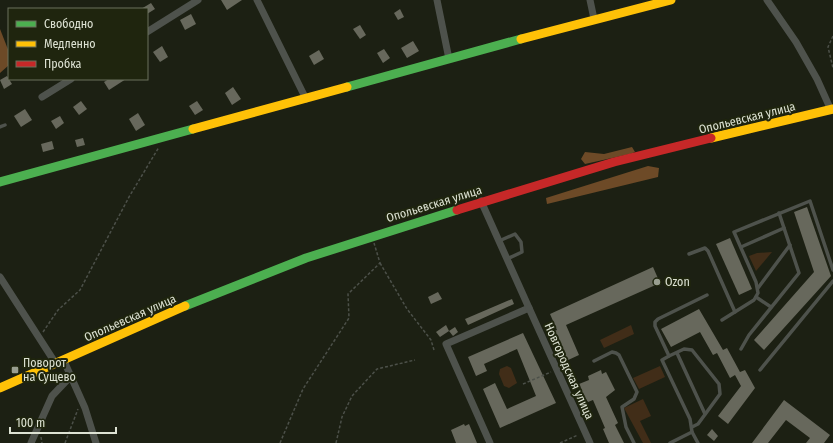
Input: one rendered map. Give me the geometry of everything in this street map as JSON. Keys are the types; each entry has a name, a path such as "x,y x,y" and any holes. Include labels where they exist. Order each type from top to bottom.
{"street":[{"path":"148,31 198,0"},
{"path":"257,0 306,99"},
{"path":"437,0 449,59"},
{"path":"590,0 594,19"},
{"path":"0,182 165,138 594,19 671,0"},
{"path":"767,0 796,42 817,79 832,110"},
{"path":"42,97 69,80"},
{"name":"Опольевская улица","path":"0,388 162,316 306,258 371,236 481,201 614,162 832,110"},
{"name":"Новгородская улица","path":"481,201 590,443"},
{"path":"0,277 40,339 60,362 70,377 82,402 96,443"},
{"path":"490,443 446,344 529,308"},
{"path":"31,443 52,396 70,377"}],"lane":[{"path":"0,127 4,125"},
{"path":"758,288 734,232 810,201 833,270"},
{"path":"741,349 749,334 799,273 779,213"},
{"path":"741,247 784,228"},
{"path":"499,241 515,234 522,242 522,252 507,259"},
{"path":"722,320 756,297 758,288 790,245"},
{"path":"689,254 701,248 705,248 708,251 735,312"},
{"path":"760,370 833,281"},
{"path":"669,356 654,326 655,322 658,319 707,295"},
{"path":"756,297 771,307"},
{"path":"670,443 692,429 698,424 720,394 719,384 692,350 688,348 662,360 690,419 692,429 698,443"},
{"path":"594,361 612,352 619,355 637,392 634,399 622,407 626,427 634,443"},
{"path":"677,352 705,414"}],"path":[{"path":"833,36 828,47 833,68"},
{"path":"40,339 41,335 58,310 80,290 129,197 165,138"},
{"path":"371,236 380,263 406,309 431,340 434,350"},
{"path":"280,443 303,389 349,318 348,294 380,263"},
{"path":"336,443 342,417 352,396 377,369 415,360"},
{"path":"523,384 556,369"},
{"path":"65,443 82,402"},
{"path":"560,443 585,432"}],"shaded area":[{"path":"0,29 8,49 8,66 0,73"},
{"path":"632,147 635,152 630,154 585,164 581,159 585,152 604,154"},
{"path":"648,166 659,168 658,177 547,204 546,198"},
{"path":"772,252 756,271 749,256 757,253"},
{"path":"631,325 634,334 604,348 600,340"},
{"path":"507,366 511,368 517,383 509,388 504,386 499,374 500,369"},
{"path":"660,366 665,377 639,389 633,378"},
{"path":"643,399 651,416 640,421 651,443 643,443 624,408"}],"building":[{"path":"221,0 242,0 227,10"},
{"path":"151,3 155,9 148,13 148,8 143,8"},
{"path":"400,9 404,17 398,20 394,13"},
{"path":"191,14 196,24 185,30 180,20"},
{"path":"360,25 366,35 360,39 353,29"},
{"path":"413,41 419,51 407,58 401,48"},
{"path":"162,46 168,57 160,62 153,52"},
{"path":"384,49 390,58 383,63 377,53"},
{"path":"319,50 324,59 314,65 309,56"},
{"path":"7,76 8,80 12,84 4,89 0,80"},
{"path":"107,80 124,80 109,90 104,82"},
{"path":"233,87 241,99 232,105 225,93"},
{"path":"81,101 87,109 79,115 73,107"},
{"path":"197,101 203,110 195,115 189,106"},
{"path":"25,109 32,120 21,127 14,116"},
{"path":"138,113 145,125 136,131 129,119"},
{"path":"60,116 64,123 56,129 51,121"},
{"path":"83,138 85,145 77,147 75,140"},
{"path":"52,141 54,149 43,152 41,144"},
{"path":"807,207 831,276 764,350 754,340 814,272 794,212"},
{"path":"730,238 752,289 739,295 716,244"},
{"path":"653,267 660,283 566,325 579,355 566,361 556,338 557,337 554,331 557,330 550,314"},
{"path":"438,292 442,299 431,304 428,297"},
{"path":"512,299 514,304 468,325 465,319"},
{"path":"699,309 723,350 727,348 740,372 745,370 755,388 728,424 718,416 741,386 735,375 730,378 717,353 713,355 700,332 671,347 661,329"},
{"path":"446,325 449,331 440,337 436,332"},
{"path":"455,327 458,332 453,336 449,331"},
{"path":"523,333 556,403 500,428 483,389 495,383 507,409 536,396 517,349 484,364 487,371 476,376 468,357"},
{"path":"601,370 602,374 606,372 615,390 606,397 618,423 615,425 624,443 609,443 603,429 605,428 593,400 588,402 586,399 584,400 580,391 582,390 579,384 589,380 588,376"},
{"path":"784,400 830,435 824,443 806,443 810,438 786,420 768,443 752,443"},
{"path":"464,424 465,426 469,424 477,443 456,443 451,430"},
{"path":"712,429 718,436 714,441 707,435"}],"traffic: fast":[{"path":"347,87 521,39"},
{"path":"0,182 193,129"},
{"path":"185,306 306,258 457,210"}],"traffic: slow":[{"path":"521,39 671,0"},
{"path":"193,129 347,87"},
{"path":"711,138 833,109"},
{"path":"0,388 185,306"}],"traffic: jam":[{"path":"457,210 614,162 711,138"}],"place":[{"name":"Ozon","path":"657,282"},
{"name":"Поворот на Сущево","path":"15,370"}]}
